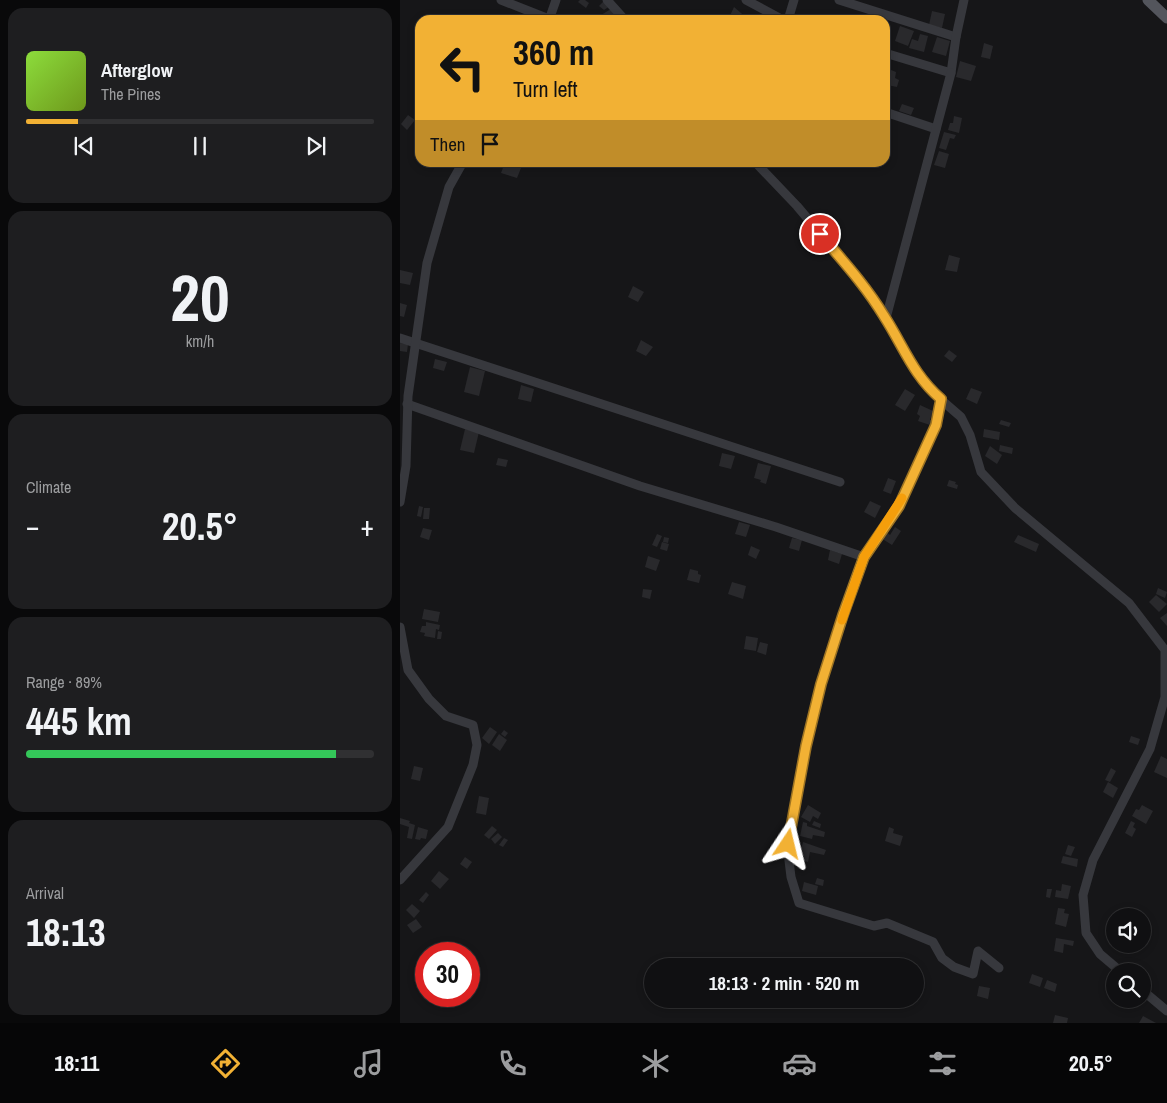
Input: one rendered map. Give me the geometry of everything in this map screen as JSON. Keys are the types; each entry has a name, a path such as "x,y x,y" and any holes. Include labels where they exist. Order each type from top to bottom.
{"main road":[{"path":"1148,0 1167,18"}],"street":[{"path":"501,0 537,15"},
{"path":"551,15 556,0"},
{"path":"607,0 616,4 622,15"},
{"path":"746,0 774,15"},
{"path":"790,15 794,0"},
{"path":"838,0 886,15"},
{"path":"886,318 951,74 963,0"},
{"path":"890,16 956,37"},
{"path":"890,55 951,74"},
{"path":"890,114 936,129"},
{"path":"400,502 406,466 408,404 427,263 449,187 460,167"},
{"path":"760,167 797,206 867,289 886,318 915,371 931,391 961,417 970,435 981,472 1015,508 1129,603 1166,650 1165,697 1150,749 1093,860 1083,895 1086,932 1100,954 1111,963"},
{"path":"400,338 840,482"},
{"path":"941,399 936,425 899,506 864,557 821,684 796,794 788,844 791,877 799,903 874,926 887,923 933,942 942,958 954,967 973,974 978,951 999,968"},
{"path":"408,404 640,486 776,527 864,557"},
{"path":"400,627 408,670 429,699 446,716 473,725 476,745 473,765 448,827 400,880"},
{"path":"1151,998 1167,1011"}],"building":[{"path":"585,0 589,3 586,8 578,2"},
{"path":"604,1 610,6 604,10 599,6"},
{"path":"734,7 743,15 730,15"},
{"path":"611,9 615,15 601,15"},
{"path":"932,11 945,14 942,28 929,25"},
{"path":"900,26 914,31 908,46 895,41"},
{"path":"920,34 928,36 924,52 909,48 912,39 918,41"},
{"path":"937,37 950,41 946,56 932,52"},
{"path":"984,43 993,46 990,59 981,57"},
{"path":"960,61 976,66 971,81 956,77"},
{"path":"891,70 896,72 895,78 899,80 897,87 890,86"},
{"path":"902,104 914,108 911,115 899,111"},
{"path":"408,115 415,120 407,130 401,124"},
{"path":"954,116 962,118 959,133 948,130 950,123 953,123"},
{"path":"944,132 956,135 954,139 950,138 946,150 939,148"},
{"path":"939,151 949,154 945,168 934,165"},
{"path":"503,167 521,168 517,178 501,173"},
{"path":"949,255 960,258 957,272 945,270"},
{"path":"400,270 413,273 410,285 400,283"},
{"path":"633,286 644,292 638,302 628,297"},
{"path":"400,303 407,305 404,317 400,316"},
{"path":"641,340 653,347 646,356 636,351"},
{"path":"400,343 408,344 407,352 400,351"},
{"path":"949,350 957,356 952,362 944,356"},
{"path":"435,359 447,362 444,371 433,368"},
{"path":"470,367 485,371 479,396 464,392"},
{"path":"521,385 534,389 531,402 518,399"},
{"path":"971,388 982,392 977,404 966,399"},
{"path":"905,389 915,395 905,411 895,405"},
{"path":"920,405 933,411 930,425 918,421 920,416 917,414"},
{"path":"1001,420 1011,423 1009,427 999,424"},
{"path":"465,429 479,432 474,453 460,450"},
{"path":"984,429 1000,432 999,440 983,437"},
{"path":"1000,445 1013,448 1012,454 999,451"},
{"path":"990,446 1002,455 997,464 985,456"},
{"path":"722,453 735,456 731,469 719,466"},
{"path":"498,458 508,460 506,467 496,465"},
{"path":"758,463 771,466 766,484 754,478"},
{"path":"888,478 896,481 891,494 883,491"},
{"path":"949,480 956,482 955,484 958,485 957,489 947,486"},
{"path":"870,501 881,506 875,518 864,512"},
{"path":"419,506 423,507 421,517 417,516"},
{"path":"424,508 430,508 429,519 423,519"},
{"path":"739,522 750,525 746,537 735,534"},
{"path":"895,527 901,531 892,545 881,538 885,531 890,535"},
{"path":"423,528 432,530 429,540 420,537"},
{"path":"657,534 662,536 657,547 652,545"},
{"path":"1018,535 1039,544 1036,552 1014,542"},
{"path":"664,537 669,538 668,543 663,542"},
{"path":"792,538 802,540 799,551 789,548"},
{"path":"662,542 669,544 667,551 660,549"},
{"path":"751,546 760,550 756,559 748,555"},
{"path":"830,550 842,554 839,564 828,560"},
{"path":"648,556 660,560 656,571 645,567"},
{"path":"690,569 698,571 698,574 701,575 699,583 687,580"},
{"path":"732,582 746,586 743,599 728,594"},
{"path":"1158,588 1167,592 1165,598 1156,594"},
{"path":"643,589 652,590 650,599 642,597"},
{"path":"1156,595 1167,604 1159,612 1149,602"},
{"path":"424,609 440,612 438,622 422,619"},
{"path":"1167,613 1167,626 1160,618"},
{"path":"426,622 440,625 439,630 436,629 435,638 424,636 425,633 420,632 422,626 426,626"},
{"path":"438,631 442,632 441,639 437,639"},
{"path":"746,636 758,638 756,651 744,649"},
{"path":"760,642 768,644 766,655 757,652"},
{"path":"490,727 497,732 489,744 482,738"},
{"path":"504,730 508,733 505,737 501,734"},
{"path":"499,734 507,740 500,751 492,745"},
{"path":"1131,736 1140,739 1138,745 1129,742"},
{"path":"1161,756 1167,759 1167,778 1154,772"},
{"path":"414,766 423,768 420,781 411,779"},
{"path":"1111,768 1116,771 1110,782 1105,780"},
{"path":"1108,782 1118,788 1113,798 1103,792"},
{"path":"479,796 489,798 486,815 476,813"},
{"path":"808,805 821,813 818,819 813,816 810,822 801,817"},
{"path":"1142,805 1153,811 1146,824 1132,816 1136,809 1139,810"},
{"path":"400,818 410,821 409,823 415,825 412,839 407,838 409,827 400,824"},
{"path":"814,821 821,824 820,828 812,825"},
{"path":"1131,821 1135,823 1133,827 1136,829 1132,837 1125,833"},
{"path":"803,822 807,823 807,826 825,832 824,837 813,835 812,839 800,836"},
{"path":"492,826 497,830 489,839 484,835"},
{"path":"418,827 428,830 426,839 415,839"},
{"path":"889,827 894,829 893,833 903,836 900,846 885,841"},
{"path":"498,833 502,837 495,844 491,839"},
{"path":"504,838 508,840 503,847 499,845"},
{"path":"803,842 826,850 824,855 810,852 808,862 798,859"},
{"path":"1068,845 1075,847 1071,856 1065,854"},
{"path":"1063,856 1078,859 1077,867 1061,863"},
{"path":"465,857 472,862 467,869 460,864"},
{"path":"439,871 449,879 440,889 431,881"},
{"path":"817,878 824,880 823,886 815,884"},
{"path":"804,882 818,886 816,895 802,891"},
{"path":"1062,884 1071,886 1068,899 1055,897 1056,890 1061,891"},
{"path":"1047,889 1052,889 1050,898 1046,897"},
{"path":"426,892 429,895 423,903 419,900"},
{"path":"412,904 420,911 414,918 406,910"},
{"path":"1058,908 1065,909 1064,913 1069,914 1066,927 1055,924"},
{"path":"416,919 422,927 413,933 407,925"},
{"path":"1056,938 1074,941 1073,946 1064,944 1063,953 1054,951"},
{"path":"1032,974 1043,978 1040,987 1029,983"},
{"path":"1047,980 1057,984 1055,992 1044,988"},
{"path":"979,986 990,988 988,999 977,996"},
{"path":"1055,1015 1068,1018 1067,1023 1053,1023"},
{"path":"1143,1016 1156,1023 1139,1023"}],"slow traffic":[{"path":"842,620 864,557 899,506 902,498"}],"route":[{"path":"788,844 806,746 821,684 843,615 864,557 899,506 936,425 941,399 931,391 915,371 886,318 867,289 820,234"}]}
